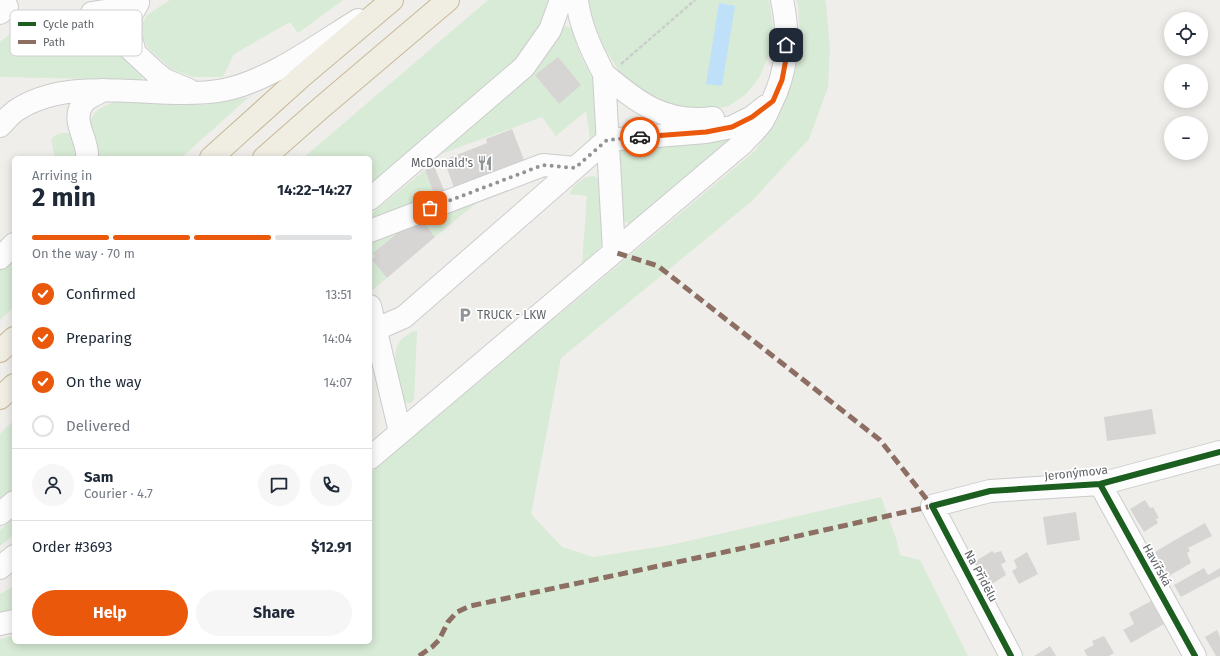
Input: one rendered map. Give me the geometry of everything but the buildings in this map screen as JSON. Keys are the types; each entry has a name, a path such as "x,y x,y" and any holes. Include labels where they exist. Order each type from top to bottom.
{"highway":[{"path":"213,156 302,76 391,0"},
{"path":"266,156 448,0"},
{"path":"0,351 12,340"},
{"path":"0,398 12,387"}],"street":[{"path":"0,126 19,108 44,96 73,90 166,93 202,92 224,90 244,84 292,61 391,0"},
{"path":"372,197 524,67 550,30 561,0"},
{"path":"577,0 584,31 594,56 610,71 627,94 648,108 667,115 687,119 705,119 727,116 755,101 769,82 780,59 786,31"},
{"path":"372,455 743,143 762,122 782,80 786,59 786,31 782,0"},
{"path":"112,10 141,2"},
{"path":"135,10 141,2"},
{"path":"138,56 165,80 188,90 202,92"},
{"path":"610,71 607,140 614,252"},
{"path":"87,156 86,144 80,129 79,113 85,101 103,90"},
{"path":"400,432 373,331 404,317 607,140 706,132 732,127 752,117 773,101"},
{"path":"372,230 543,165 575,168"},
{"path":"0,258 12,246"},
{"name":"Jeronýmova","path":"932,506 990,491 1100,484 1220,452"},
{"name":"Havířská","path":"1100,484 1195,656"},
{"path":"0,514 12,504"},
{"name":"Na Přídělu","path":"932,506 1011,656"},
{"path":"0,568 12,558"},
{"path":"0,624 12,621"}],"path":[{"path":"610,71 695,0"}],"green space":[{"path":"170,0 343,0 298,33 290,22 234,54 223,77 193,77 171,69 148,48 142,36 142,24 147,15"},
{"path":"488,0 548,0 540,23 528,45 507,73 372,186 372,156 305,156"},
{"path":"587,0 769,0 773,26 771,50 759,78 746,94 729,106 709,110 686,110 664,104 625,80 605,49 592,21"},
{"path":"796,0 825,0 830,49 828,87 809,139 752,201 561,358 531,514 562,547 593,557 671,545 881,497 896,538 900,555 920,560 968,656 0,656 0,639 12,636 12,644 372,644 372,471 756,150 780,114 797,63 800,34 798,4"},
{"path":"562,25 571,28 580,54 593,80 597,132 590,139 586,111 556,136 542,117 441,154 532,74 544,59"},
{"path":"10,34 10,56 124,56 142,73 143,77 140,80 0,77 0,42"},
{"path":"249,97 183,156 98,156 90,126 93,115 106,105 118,101 204,105"},
{"path":"738,132 630,224 623,221 617,153 624,147"},
{"path":"68,133 72,135 77,156 55,156 51,139 56,135"},
{"path":"425,170 436,199 376,220 372,213"},
{"path":"593,176 598,178 602,185 605,240 582,264 587,196 569,194 574,186 586,177"},
{"path":"496,187 435,237 420,219 406,225 373,253 375,256 372,260 372,234"},
{"path":"12,256 12,309 0,320 0,267"},
{"path":"372,260 387,278 372,290"},
{"path":"413,331 417,331 414,400 411,403 407,403 404,401 399,379 396,354 400,341"},
{"path":"12,422 12,491 0,501 0,434"},
{"path":"12,520 12,537 0,546 0,530"},
{"path":"12,587 12,609 0,612 0,594"}],"water":[{"path":"719,3 735,6 722,86 706,84"}],"marked path":[{"path":"419,656 439,640 448,622 457,612 470,606 753,546 932,506 880,440 658,266 614,252"}],"cycle path":[{"path":"1011,656 932,506 990,491 1100,484 1220,452"},
{"path":"1100,484 1195,656"}],"way so far":[{"path":"430,208 543,165 575,168 607,140 640,137"}],"place":[{"name":"McDonald's","path":"485,163"},
{"name":"TRUCK - LKW","path":"465,315"}],"route":[{"path":"640,137 706,132 732,127 752,117 773,101 782,80 786,59 786,45"}]}
